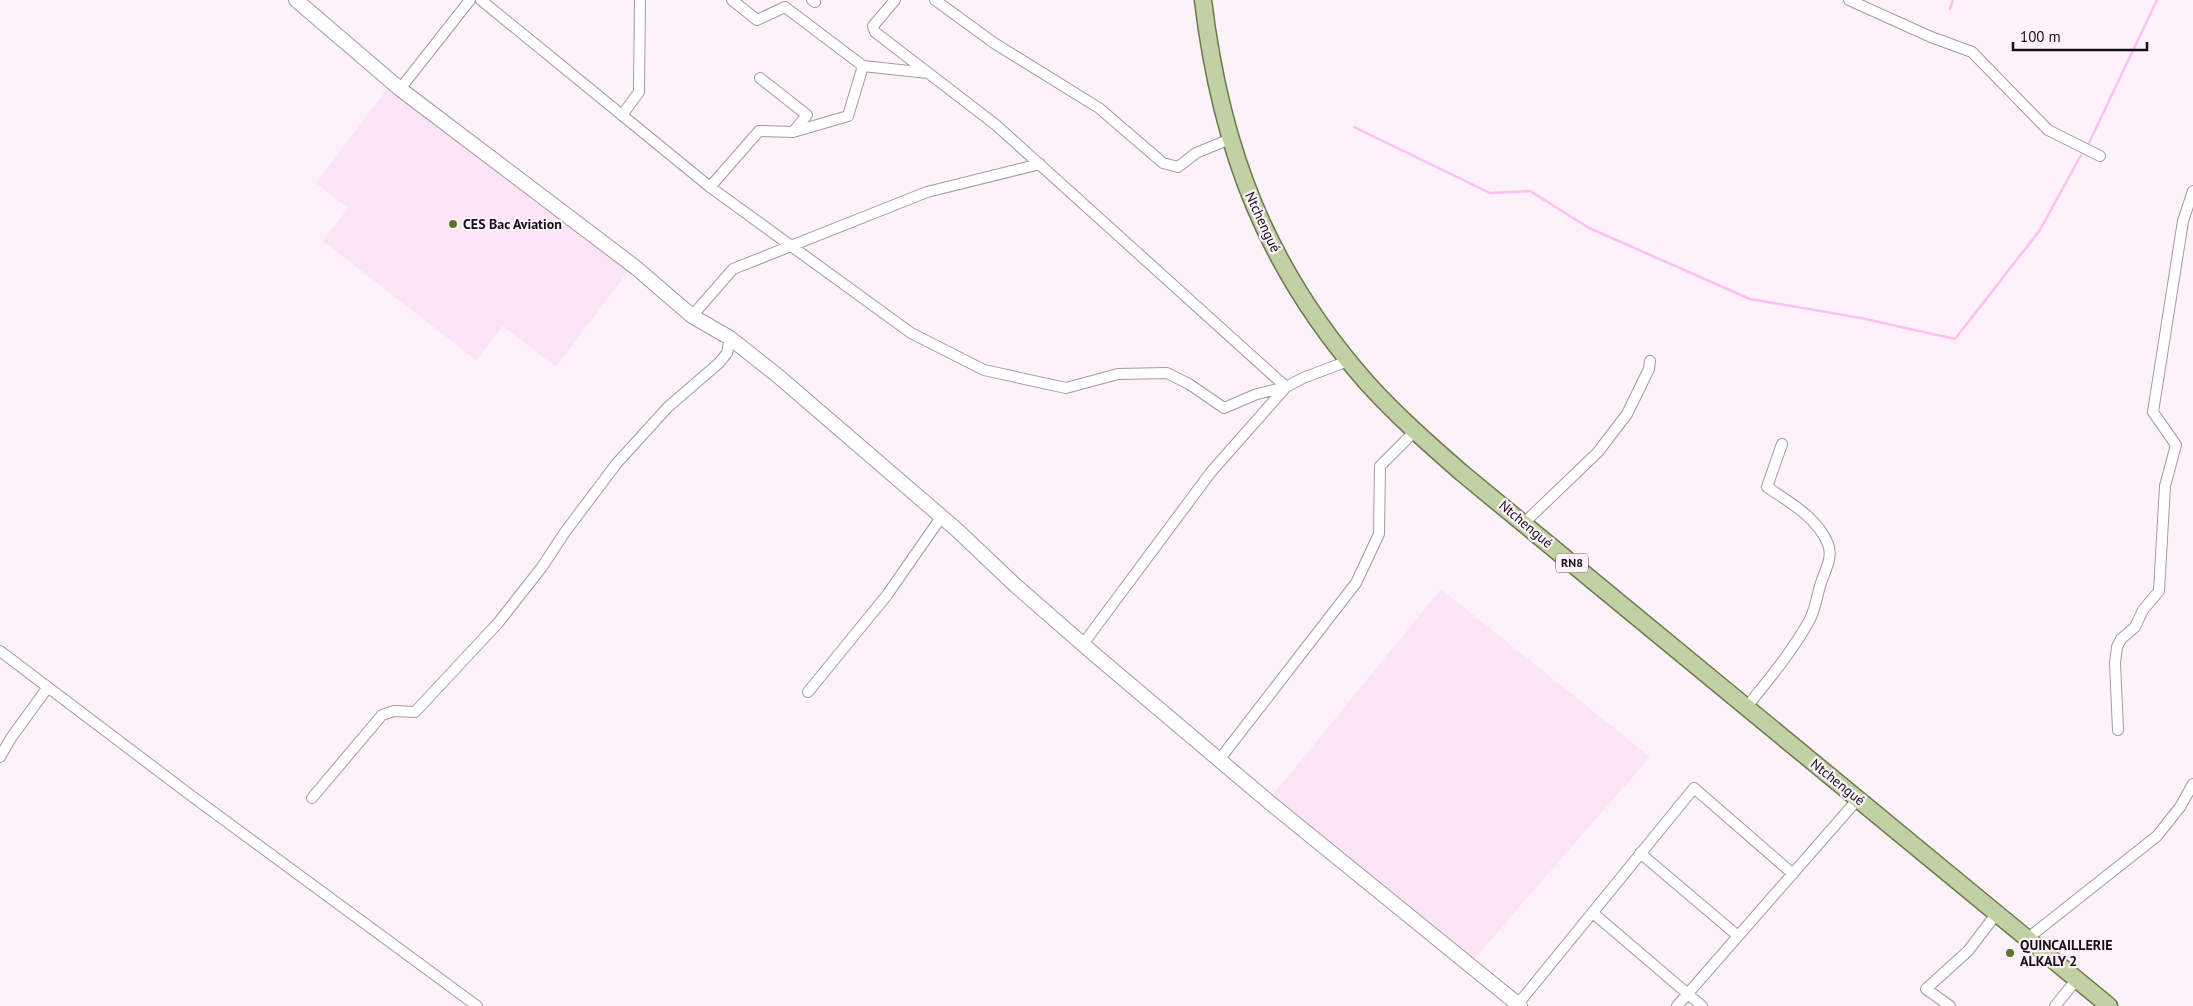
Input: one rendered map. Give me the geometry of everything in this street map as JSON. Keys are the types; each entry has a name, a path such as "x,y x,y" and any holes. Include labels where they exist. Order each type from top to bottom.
{"main road":[{"name":"Ntchengué","path":"1203,0 1215,81 1230,139 1255,209 1280,259 1312,311 1370,386 1415,431 1462,473 2109,1006"}],"street":[{"path":"296,0 400,89 635,267 692,316 730,338 778,376 942,516 1083,644 1219,760 1519,1005 1694,788 1793,874"},
{"path":"400,89 470,0"},
{"path":"481,0 710,187 911,333 984,370 1066,388 1118,374 1167,373 1189,384 1224,408 1257,394 1286,387 1348,360"},
{"path":"622,115 639,92 640,0"},
{"path":"732,0 757,20 785,7 863,66 928,73"},
{"path":"895,0 873,26 875,32 996,125 1286,387"},
{"path":"935,0 994,43 1099,108 1163,163 1171,167 1178,167 1196,153 1230,139"},
{"path":"1849,0 1931,37 1972,52 2048,130 2100,156"},
{"path":"710,187 759,131 793,132 848,116 863,66"},
{"path":"760,78 807,116 793,132"},
{"path":"692,316 733,268 927,192 1040,164"},
{"path":"2118,730 2115,663 2117,647 2121,639 2135,627 2143,610 2159,591 2165,486 2176,445 2153,412 2183,221 2193,191"},
{"path":"312,798 382,715 394,710 416,712 498,623 542,567 565,532 617,463 668,406 719,363 726,353 730,338"},
{"path":"1524,523 1598,452 1610,437 1627,414 1649,369 1650,361"},
{"path":"1083,644 1211,472 1286,387"},
{"path":"1219,760 1356,583 1379,534 1380,466 1415,431"},
{"path":"1746,708 1790,650 1810,619 1830,560 1829,546 1823,534 1812,521 1767,487 1782,444"},
{"path":"808,692 887,595 942,516"},
{"path":"0,651 477,1006"},
{"path":"0,757 11,738 48,687"},
{"path":"2028,938 2157,836 2180,807 2193,784"},
{"path":"1677,1006 1858,799"},
{"path":"1640,853 1738,936"},
{"path":"1594,913 1702,1006"},
{"path":"1950,1006 1926,989 1968,951 1997,913"},
{"path":"2055,1006 2077,980"}],"shaded area":[{"name":"CES Bac Aviation","path":"388,88 630,269 556,367 503,326 476,360 323,241 348,208 316,183"},
{"path":"1441,589 1650,757 1474,959 1272,796"}],"waterway":[{"path":"1950,9 1953,0"},
{"path":"2088,145 2157,0"},
{"path":"1354,127 1490,193 1530,191 1589,228 1750,299 1861,318 1955,339 2040,230 2081,155"}],"place":[{"name":"CES Bac Aviation","path":"453,224"},
{"name":"QUINCAILLERIE ALKALY 2","path":"2010,953"}]}
